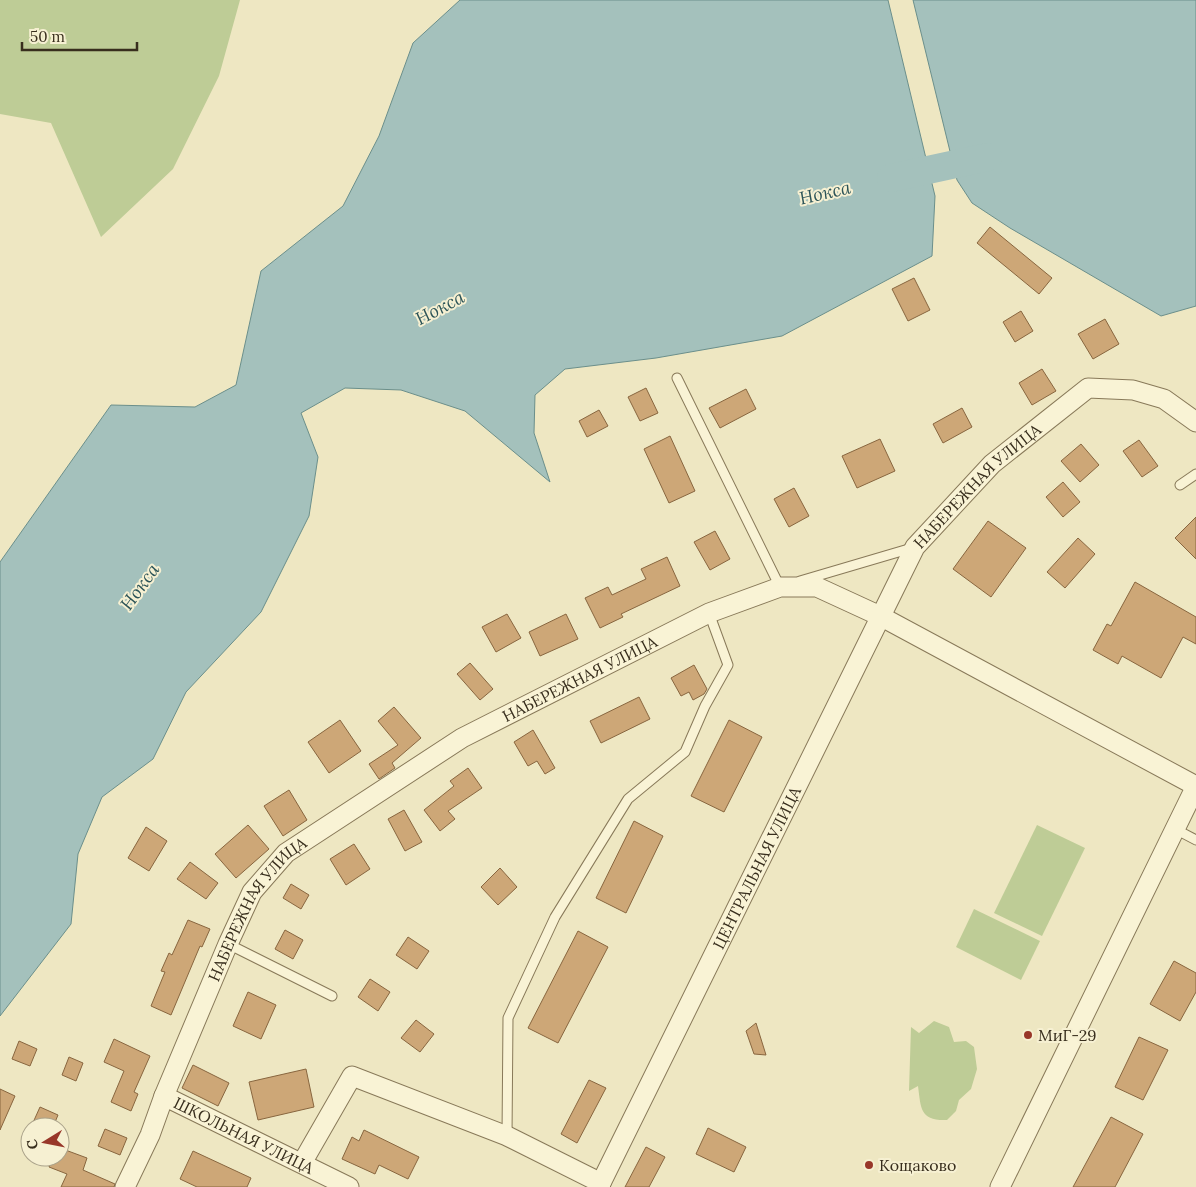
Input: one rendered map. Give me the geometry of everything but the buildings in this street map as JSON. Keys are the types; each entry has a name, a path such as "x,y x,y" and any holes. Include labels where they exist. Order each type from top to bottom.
{"street":[{"name":"НАБЕРЕЖНАЯ УЛИЦА","path":"915,547 992,464 1088,388 1133,390 1164,399 1196,422"},
{"name":"ЦЕНТРАЛЬНАЯ УЛИЦА","path":"600,1185 915,547"},
{"name":"НАБЕРЕЖНАЯ УЛИЦА","path":"125,1187 150,1135 164,1096 252,892 286,853 462,738 709,613 780,587"},
{"path":"780,587 817,587 880,616 1196,786 1000,1187"},
{"path":"302,1162 352,1076 507,1136 600,1185"},
{"name":"ШКОЛЬНАЯ УЛИЦА","path":"164,1096 302,1162 349,1187"}],"lane":[{"path":"677,378 780,587"},
{"path":"1180,485 1196,474"},
{"name":"НАБЕРЕЖНАЯ УЛИЦА","path":"780,587 915,547"},
{"path":"507,1136 508,1018 555,917 628,799 685,752 705,706 728,665 709,613"},
{"path":"1175,829 1196,840"},
{"path":"228,944 332,996"}],"green space":[{"path":"0,0 240,0 219,76 173,169 101,237 51,123 0,114"},
{"path":"1037,825 1085,848 1042,936 994,913"},
{"path":"974,909 1040,941 1021,980 956,947"},
{"path":"934,1021 949,1027 954,1042 966,1041 974,1047 977,1069 971,1089 959,1100 956,1111 947,1120 938,1120 927,1116 921,1107 918,1086 909,1091 911,1027 919,1033"}],"water":[{"path":"460,0 888,0 935,196 932,256 782,336 656,358 565,369 535,395 534,433 550,482 465,411 401,390 345,388 301,413 318,457 309,516 261,612 186,692 153,759 102,797 78,854 71,924 0,1016 0,562 111,405 195,407 236,385 261,271 343,206 379,136 413,43"},
{"path":"913,0 1196,0 1196,306 1161,316 1010,228 972,203 957,180"}],"waterway":[{"name":"Нокса","path":"891,178 988,157"}],"place":[{"name":"МиГ-29","path":"1028,1035"},
{"name":"Кощаково","path":"869,1165"}]}
